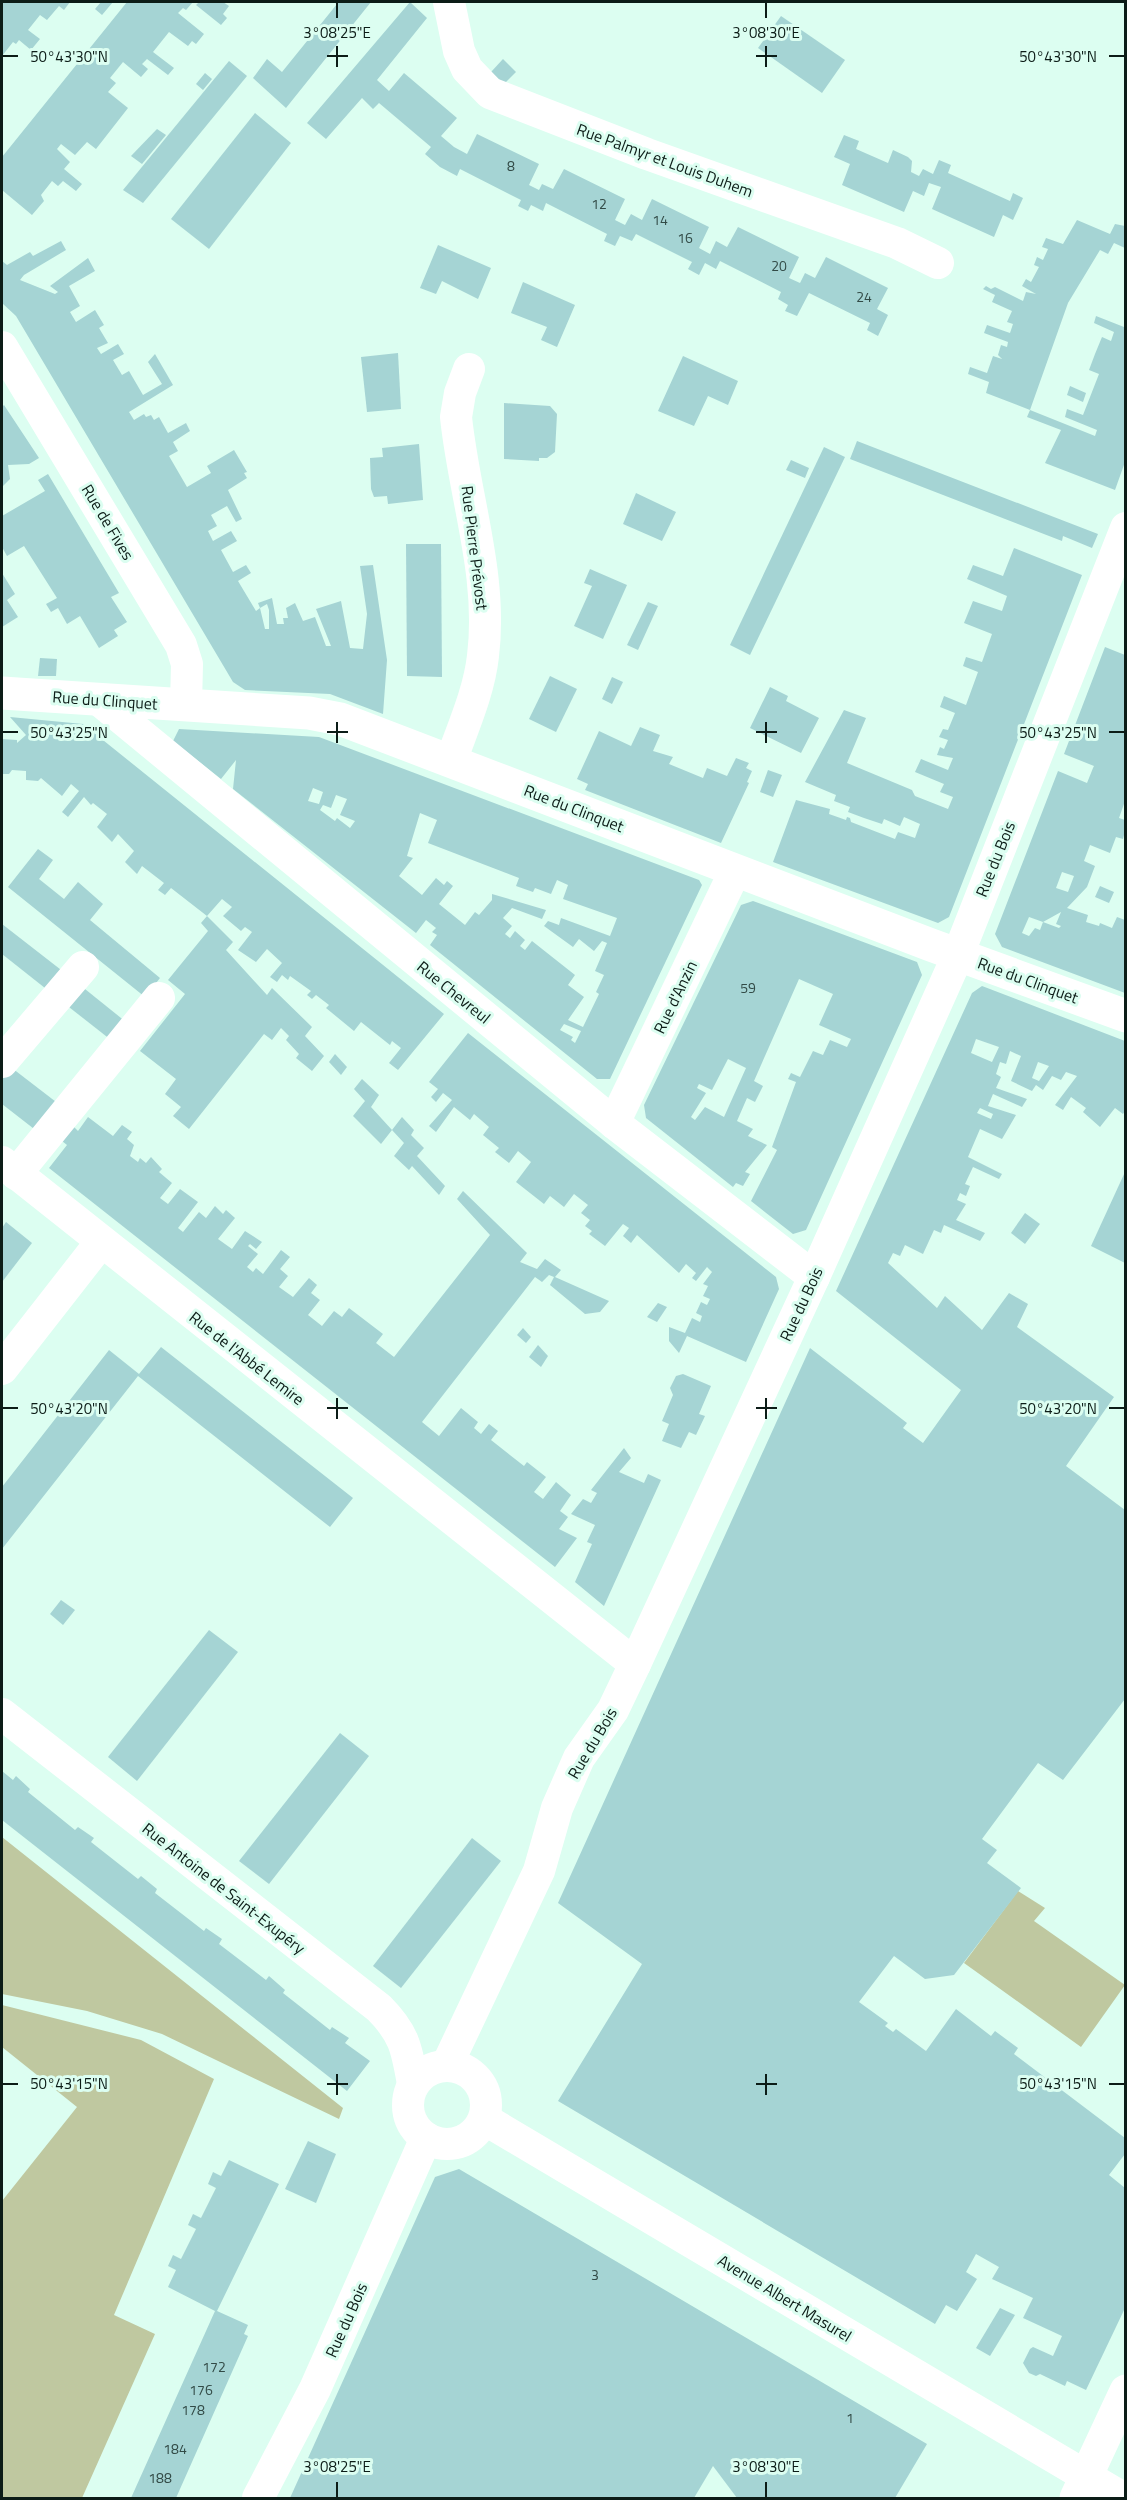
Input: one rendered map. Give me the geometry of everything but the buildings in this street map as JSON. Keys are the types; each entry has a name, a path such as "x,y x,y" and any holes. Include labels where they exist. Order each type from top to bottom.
{"street":[{"name":"Rue Palmyr et Louis Duhem","path":"449,2 459,51 467,69 490,93 636,150 897,243 938,263"},
{"name":"Rue de Fives","path":"2,347 181,645 187,672 186,705"},
{"name":"Rue Pierre Prévost","path":"451,761 479,679 484,639 481,571 456,417 460,393 469,369"},
{"name":"Rue du Bois","path":"447,2065 539,1871 557,1808 579,1758 613,1710 635,1664 814,1276 958,955 1125,528"},
{"name":"Rue du Clinquet","path":"2,693 323,714 1125,1016"},
{"name":"Rue Chevreul","path":"99,700 614,1123 814,1276"},
{"name":"Rue d'Anzin","path":"614,1123 735,871"},
{"path":"2,1062 82,966"},
{"path":"9,1168 159,998"},
{"name":"Rue de l'Abbé Lemire","path":"9,1168 635,1664"},
{"path":"2,1369 101,1242"},
{"name":"Rue Antoine de Saint-Exupéry","path":"2,1714 380,2008 396,2025 404,2039 413,2084"},
{"path":"447,2065 465,2070 480,2082 486,2100 484,2119 473,2134 462,2141 444,2144 426,2138 416,2129 408,2111 408,2097 413,2084 427,2070 447,2065"},
{"name":"Avenue Albert Masurel","path":"484,2119 1081,2487 1123,2499"},
{"name":"Rue du Bois","path":"258,2499 315,2389 426,2138"},
{"path":"1081,2487 1125,2391"}],"green space":[{"path":"2,1837 343,2108 339,2119 162,2034 87,2011 2,1994"},
{"path":"1018,1891 1045,1908 1034,1921 1125,1985 1081,2047 964,1963"},
{"path":"2,2005 141,2040 214,2079 114,2315 155,2334 82,2498 2,2498 2,2201 77,2107 2,2047"}]}
